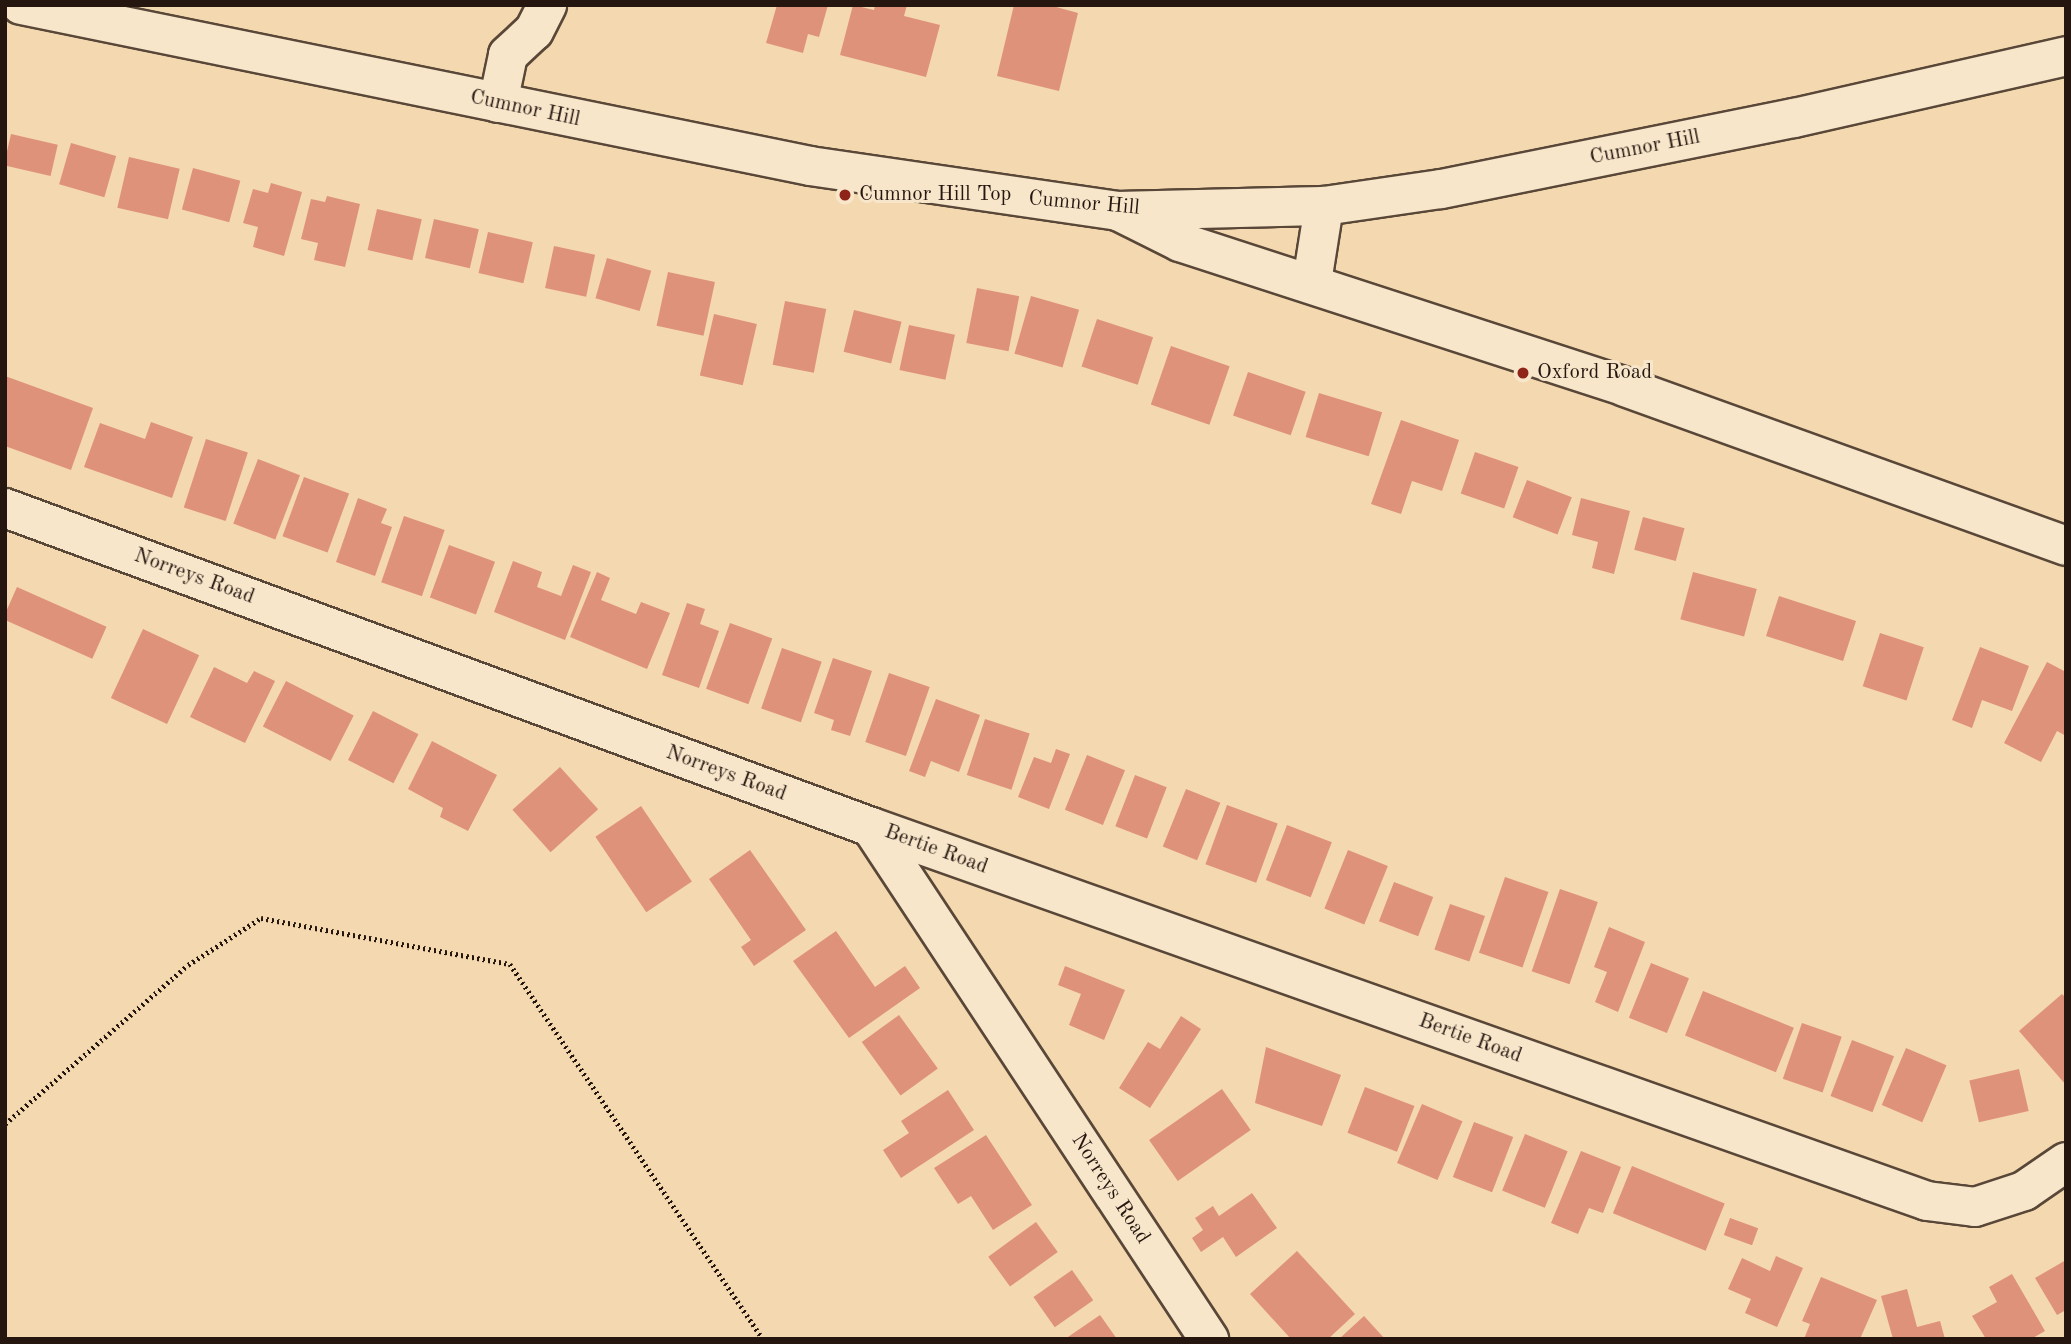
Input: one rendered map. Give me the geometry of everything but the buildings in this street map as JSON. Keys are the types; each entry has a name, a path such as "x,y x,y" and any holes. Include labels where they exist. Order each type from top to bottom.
{"street":[{"name":"Cumnor Hill","path":"21,5 810,166 1117,211 1324,206 1441,189 1712,135 2066,56"},
{"path":"498,103 509,55 534,31 547,5"},
{"path":"1312,282 1324,206"},
{"path":"1117,211 1180,242 1312,282 1625,387 2066,546"},
{"name":"Norreys Road","path":"5,508 871,827 1209,1339"},
{"name":"Bertie Road","path":"871,827 1927,1201 1975,1207 2024,1191 2066,1163"}],"path":[{"path":"5,1124 188,965 261,918 510,964 763,1339"}],"place":[{"name":"Cumnor Hill Top","path":"845,195"},
{"name":"Oxford Road","path":"1523,373"}]}
